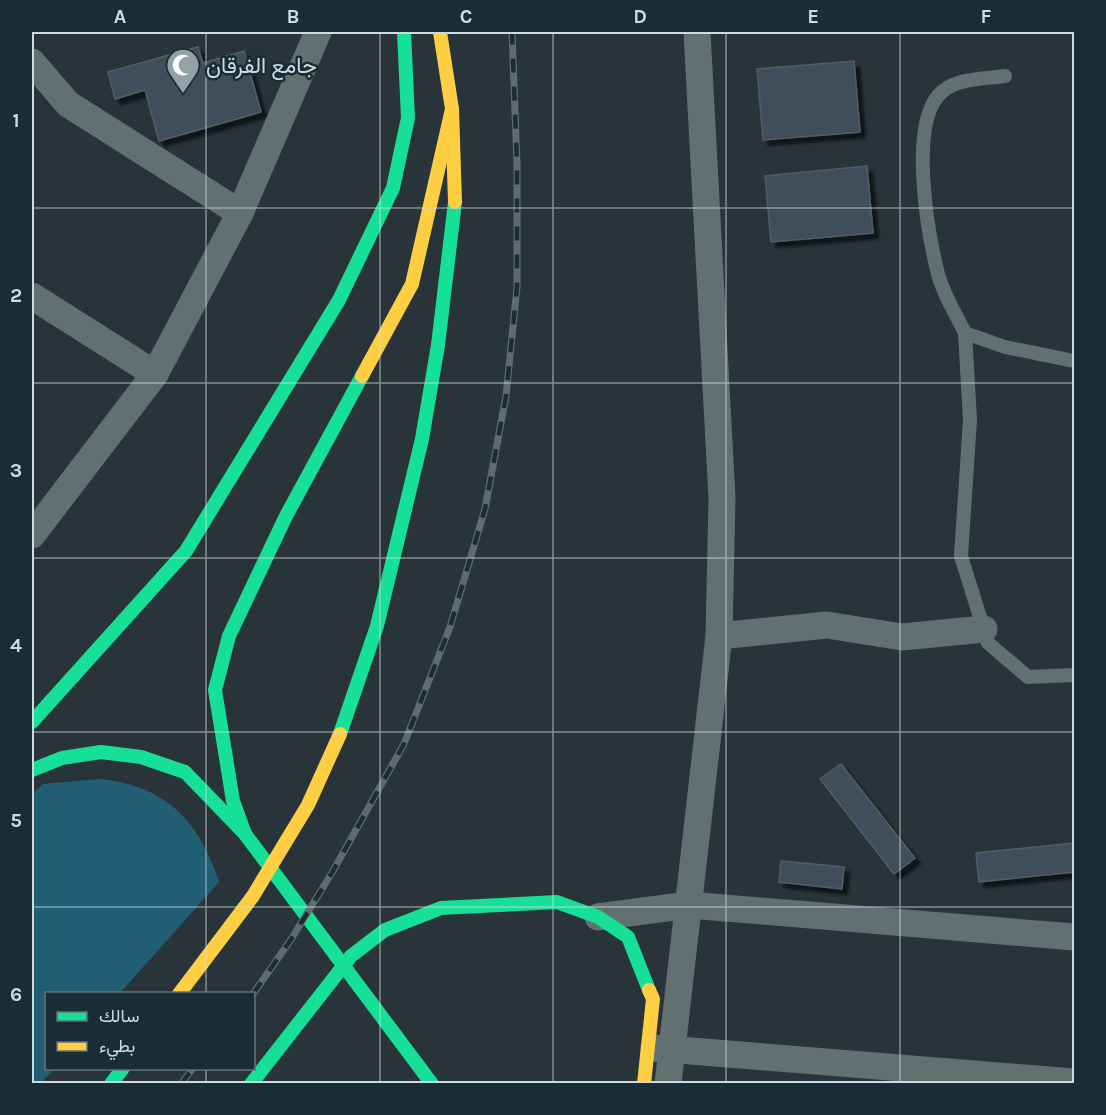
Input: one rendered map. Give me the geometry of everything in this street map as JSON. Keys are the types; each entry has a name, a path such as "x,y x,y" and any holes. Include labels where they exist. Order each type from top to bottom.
{"main road":[{"path":"32,722 186,551 339,300 393,188 408,118 407,56 404,32"},
{"path":"179,992 253,896 308,805 344,724 377,626 422,439 438,345 456,190 452,109 440,32"},
{"path":"245,834 233,801 215,690 229,636 286,516 412,284 452,109"},
{"path":"32,770 62,758 101,752 141,757 185,772 245,834 432,1083"},
{"path":"251,1083 351,956 385,930 441,908 558,902 598,917 628,938 653,999 661,1048 644,1083"},
{"path":"111,1083 121,1070"}],"street":[{"path":"32,535 155,374 240,213 318,32"},
{"path":"668,1083 661,1048 689,905 695,834 719,636 722,498 697,32"},
{"path":"32,62 68,104 240,213"},
{"path":"32,296 155,374"},
{"path":"719,636 827,625 902,637 984,629"},
{"path":"598,917 689,905 1074,938"},
{"path":"661,1048 1074,1082"}],"lane":[{"path":"1005,76 957,83 941,93 924,123 922,175 938,276 965,333 970,420 961,556 988,643 1028,677 1074,675"},
{"path":"965,333 1005,347 1074,361"}],"shaded area":[{"path":"99,779 143,789 161,798 190,824 211,860 219,882 121,992 45,992 45,1070 53,1070 41,1083 32,1083 32,794 43,784"}],"building":[{"path":"198,47 203,63 244,51 261,112 159,141 145,90 115,99 108,72"},
{"path":"854,61 860,132 763,140 757,69"},
{"path":"867,166 873,233 771,242 765,176"},
{"path":"841,764 915,858 894,874 820,779"},
{"path":"1074,843 1074,872 979,882 976,853"},
{"path":"781,861 844,867 842,889 779,882"}],"railway":[{"path":"254,992 290,941 333,871 404,744 450,627 485,509 506,396 517,287 517,164 512,32"},
{"path":"181,1084 192,1070"}],"traffic: fast":[{"path":"32,722 186,551 339,300 393,188 408,118 404,32"},
{"path":"340,734 377,626 422,439 438,345 455,202"},
{"path":"245,834 233,801 215,690 229,636 286,516 362,376"},
{"path":"32,770 62,758 101,752 141,757 185,772 245,834 432,1084"},
{"path":"251,1084 351,956 385,930 441,908 557,902 598,917 628,937 649,990"},
{"path":"111,1084 122,1070"}],"traffic: slow":[{"path":"440,32 452,109 455,202"},
{"path":"362,376 412,284 452,109"},
{"path":"181,992 253,896 308,805 340,734"},
{"path":"644,1084 653,999 649,990"}],"place":[{"name":"جامع الفرقان","path":"183,94"}]}
